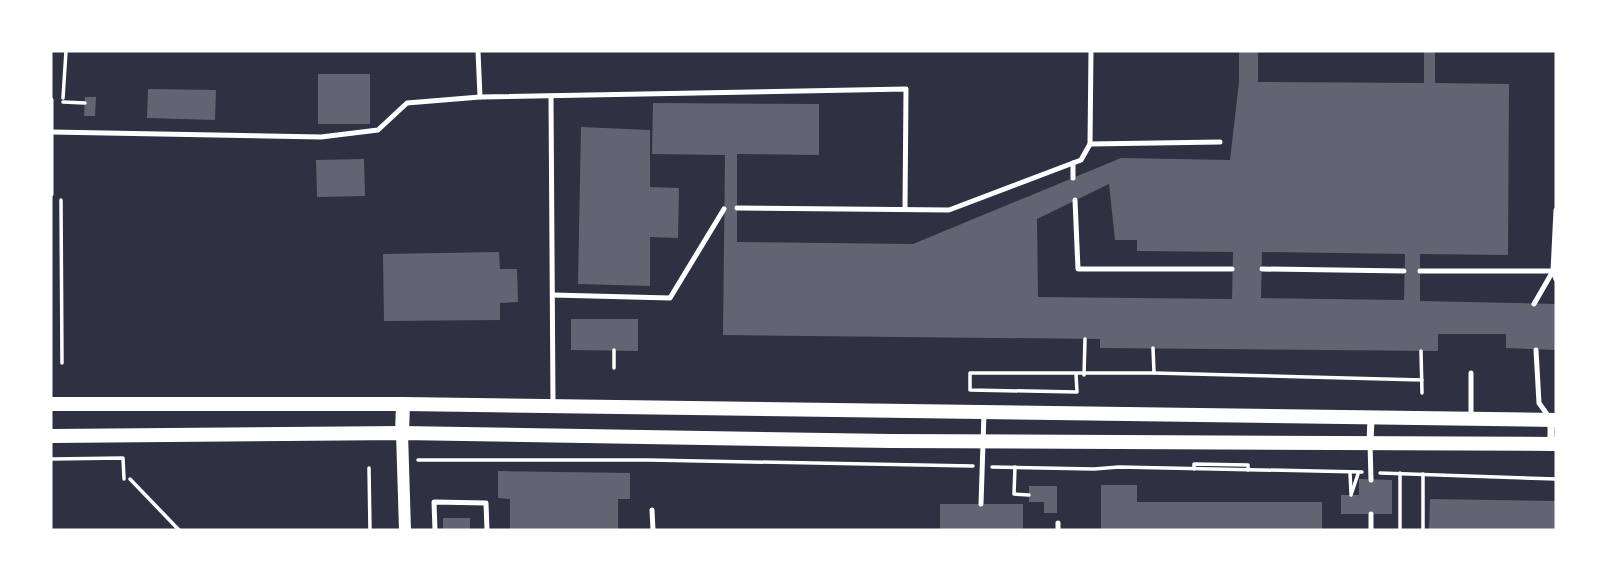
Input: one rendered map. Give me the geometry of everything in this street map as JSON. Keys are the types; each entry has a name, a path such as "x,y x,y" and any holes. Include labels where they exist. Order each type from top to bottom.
{"main road":[{"path":"51,404 403,404 699,410 1555,418"},
{"path":"402,433 403,404"},
{"path":"698,438 707,430 708,422 699,410"},
{"path":"51,436 402,433 890,441 1554,444"}],"street":[{"path":"1370,443 1371,418"},
{"path":"1554,444 1555,418"},
{"path":"402,433 405,530"}],"lane":[{"path":"478,51 480,97"},
{"path":"737,208 949,210 1081,160 1090,144 1091,51"},
{"path":"51,132 321,137 378,130 407,103 480,97 906,89 905,209"},
{"path":"551,96 553,407"},
{"path":"51,100 51,194"},
{"path":"1090,144 1220,142"},
{"path":"1073,163 1073,178"},
{"path":"1075,200 1078,269 1233,270"},
{"path":"552,295 670,298 724,209"},
{"path":"1556,210 1553,271 1556,279"},
{"path":"1262,269 1405,271"},
{"path":"1420,271 1553,271"},
{"path":"1534,304 1553,271"},
{"path":"1535,350 1539,403 1555,418"},
{"path":"1471,418 1472,373"},
{"path":"981,504 984,413"},
{"path":"1370,443 1371,480"},
{"path":"435,530 434,502 486,503 487,530"},
{"path":"652,510 653,530"},
{"path":"1371,514 1371,530"}],"path":[{"path":"61,132 66,51"},
{"path":"63,102 85,103"},
{"path":"61,200 62,363"},
{"path":"1084,374 1085,339"},
{"path":"1153,348 1154,373"},
{"path":"614,350 614,368"},
{"path":"1421,351 1422,393"},
{"path":"1076,374 1077,392 970,390 970,373 1154,373 1422,380"},
{"path":"51,459 123,458 124,480"},
{"path":"1194,468 1194,464 1228,464 1248,465 1248,470"},
{"path":"1015,467 1014,494 1029,495"},
{"path":"369,468 370,530"},
{"path":"1350,472 1350,495 1359,472"},
{"path":"1399,473 1400,530"},
{"path":"1423,474 1423,530"},
{"path":"130,479 179,530"}],"building":[{"path":"1239,51 1258,51 1258,82 1424,83 1424,51 1435,51 1435,83 1509,84 1508,255 1420,254 1420,301 1556,304 1556,350 1506,348 1506,334 1438,334 1438,351 1100,348 1100,339 723,335 725,155 652,154 653,103 819,104 819,155 737,154 737,242 913,244 1121,158 1230,160 1239,82","holes":["1109,184 1115,240 1137,240 1137,251 1233,252 1232,299 1038,297 1037,219","1262,252 1405,254 1404,300 1261,298"]},
{"path":"318,74 370,74 370,124 318,124"},
{"path":"148,89 216,90 215,120 147,118"},
{"path":"85,97 96,97 95,116 84,116"},
{"path":"581,127 650,130 650,187 679,188 678,238 650,237 650,286 578,284"},
{"path":"364,159 365,196 317,197 316,160"},
{"path":"499,252 500,269 517,269 518,302 500,303 500,320 384,321 383,254"},
{"path":"571,319 638,319 638,351 571,350"},
{"path":"498,471 630,473 630,499 618,499 618,530 510,530 510,499 498,498"},
{"path":"1359,479 1392,480 1392,514 1341,514 1341,495 1359,495"},
{"path":"1101,485 1137,485 1137,502 1322,502 1322,530 1101,530"},
{"path":"1029,486 1057,486 1057,513 1044,513 1044,502 1029,502"},
{"path":"1430,499 1556,501 1556,530 1429,530"},
{"path":"940,504 1023,504 1023,530 940,530"},
{"path":"443,518 470,518 470,530 443,530"}]}
